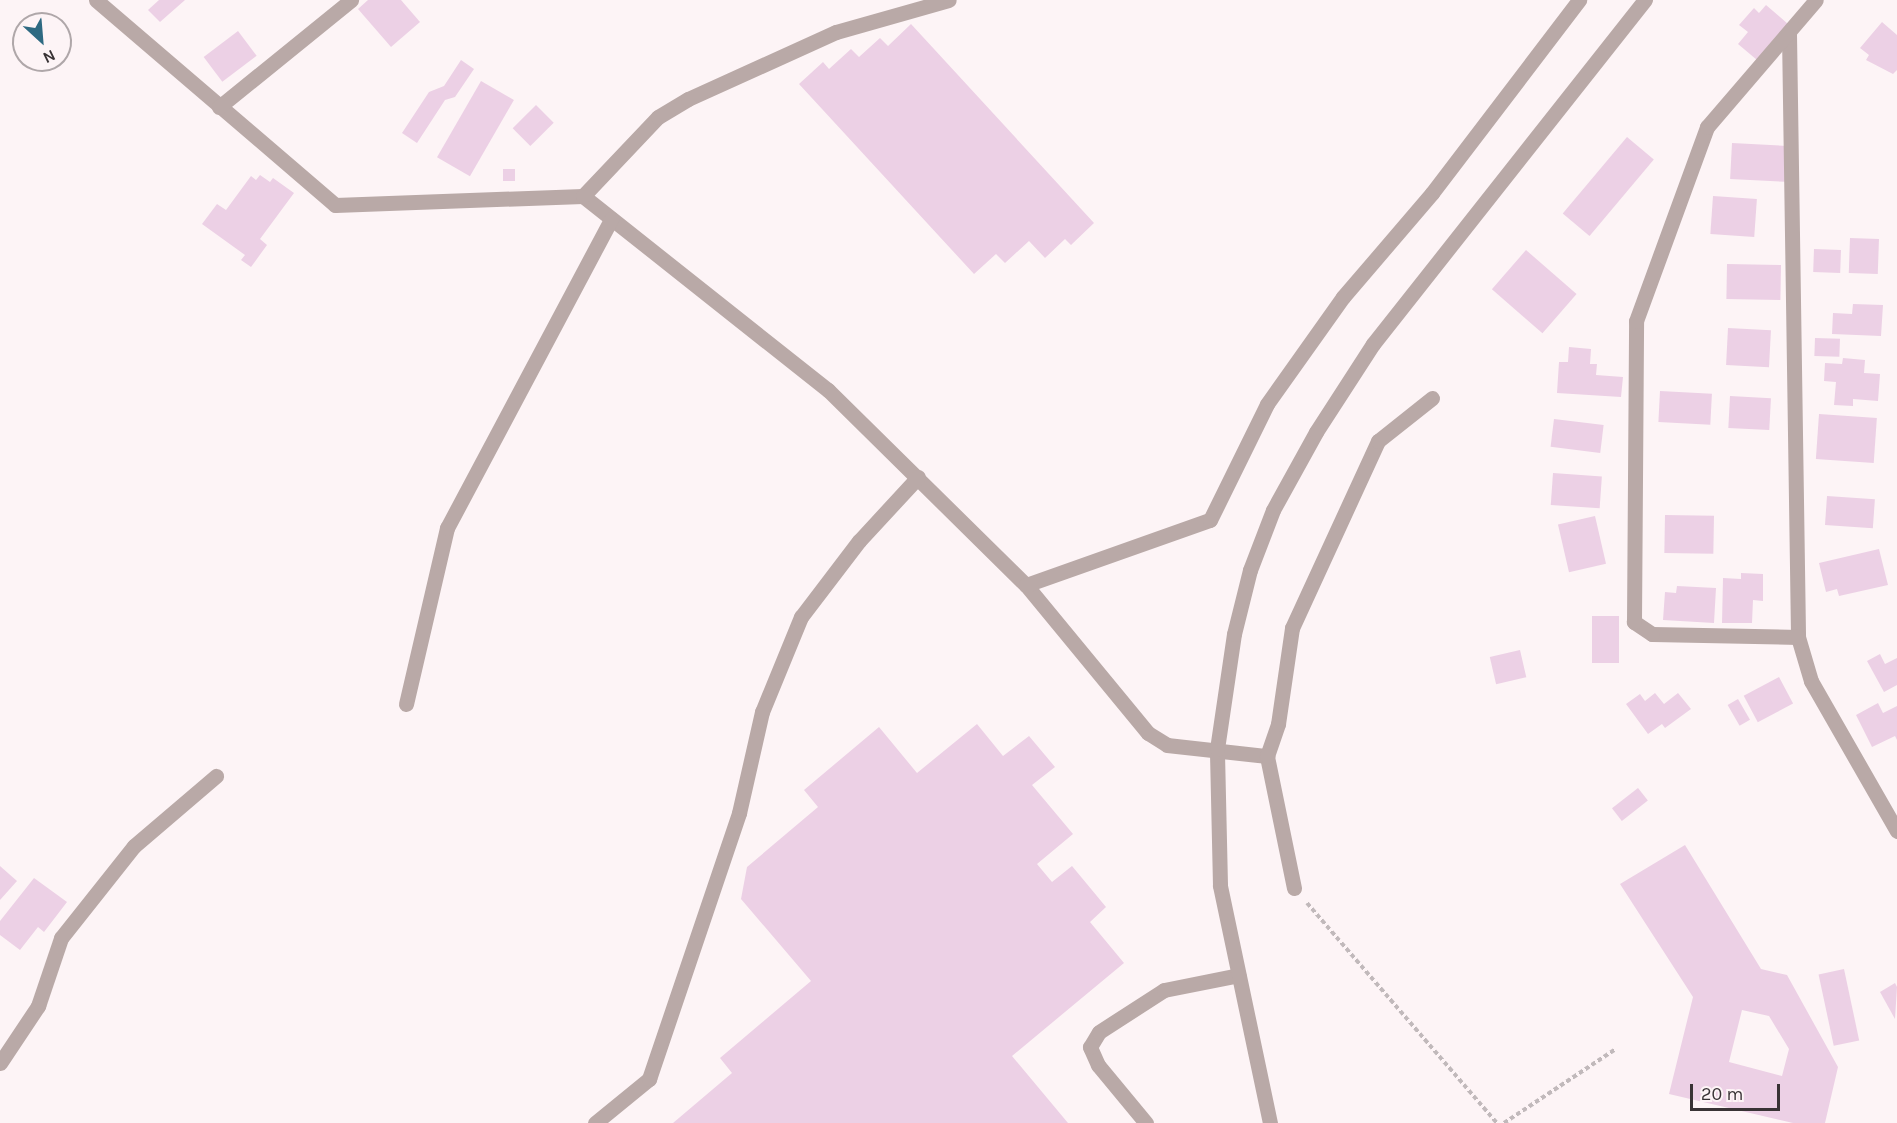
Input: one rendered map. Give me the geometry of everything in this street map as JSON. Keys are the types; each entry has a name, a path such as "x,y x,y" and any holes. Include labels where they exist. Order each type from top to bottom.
{"street":[{"path":"96,0 335,205 583,196 828,390 1026,585 1148,733 1167,746 1217,749 1267,756"},
{"path":"219,107 351,0"},
{"path":"583,196 658,117 688,99 836,32 950,0"},
{"path":"1026,585 1210,520 1267,404 1329,316 1432,193 1579,0"},
{"path":"1270,1123 1220,885 1217,749 1234,634 1250,570 1274,510 1316,432 1373,344 1645,0"},
{"path":"1798,637 1652,634 1639,629 1632,615 1636,321 1707,127 1816,0"},
{"path":"1789,34 1798,637 1811,681 1897,831"},
{"path":"406,704 447,528 611,219"},
{"path":"1294,888 1267,756 1278,724 1292,628 1333,531 1378,441 1432,398"},
{"path":"595,1123 650,1079 739,813 762,712 801,617 859,541 918,477"},
{"path":"0,1063 38,1006 61,938 134,846 216,776"},
{"path":"1146,1123 1098,1065 1090,1047 1099,1032 1164,990 1239,975"}],"path":[{"path":"1294,888 1497,1123"},
{"path":"1504,1123 1616,1049"}],"building":[{"path":"159,0 185,0 160,22 148,10"},
{"path":"368,0 401,0 420,22 391,47 358,9"},
{"path":"1766,5 1788,24 1757,60 1738,44 1748,32 1739,25 1754,8 1759,13"},
{"path":"1882,22 1897,35 1897,70 1893,74 1866,60 1869,55 1860,48"},
{"path":"911,24 1094,223 1071,245 1065,239 1045,258 1029,241 1005,263 996,254 974,274 799,84 823,62 829,69 851,49 859,57 880,38 888,46"},
{"path":"238,31 257,56 222,82 204,57"},
{"path":"461,60 474,69 455,97 445,100 417,143 402,133 429,92 444,86"},
{"path":"481,81 514,100 470,176 437,157"},
{"path":"536,105 554,123 530,146 513,128"},
{"path":"1627,137 1654,159 1590,236 1563,214"},
{"path":"1732,143 1787,146 1785,182 1730,179"},
{"path":"503,169 515,169 515,181 503,181"},
{"path":"260,175 270,182 273,178 294,193 260,239 267,245 251,267 241,260 245,255 202,224 217,204 226,210 251,176 256,180"},
{"path":"1713,196 1757,199 1754,237 1710,234"},
{"path":"1850,238 1879,239 1878,274 1849,273"},
{"path":"1814,249 1841,250 1840,273 1813,272"},
{"path":"1526,250 1577,294 1542,333 1492,289"},
{"path":"1727,264 1781,265 1780,300 1726,299"},
{"path":"1853,304 1883,305 1881,336 1832,334 1833,313 1852,314"},
{"path":"1728,328 1771,330 1769,367 1726,365"},
{"path":"1815,338 1840,339 1839,357 1814,356"},
{"path":"1569,347 1591,349 1590,364 1597,364 1596,375 1623,377 1621,397 1557,393 1559,362 1568,362"},
{"path":"1843,358 1865,360 1864,373 1880,374 1878,401 1853,399 1853,406 1834,405 1836,382 1824,381 1825,363 1842,364"},
{"path":"1660,391 1712,394 1710,425 1658,422"},
{"path":"1730,396 1771,398 1769,430 1728,428"},
{"path":"1819,414 1877,418 1874,463 1816,459"},
{"path":"1554,419 1604,425 1600,453 1551,447"},
{"path":"1553,473 1602,476 1600,508 1551,505"},
{"path":"1827,496 1875,499 1873,528 1825,525"},
{"path":"1665,515 1714,516 1713,554 1664,553"},
{"path":"1595,516 1606,564 1569,572 1558,525"},
{"path":"1879,549 1888,585 1839,596 1837,589 1826,592 1819,563"},
{"path":"1741,573 1763,574 1763,601 1753,600 1752,623 1722,623 1723,578 1741,579"},
{"path":"1677,586 1716,588 1714,623 1663,620 1665,592 1676,593"},
{"path":"1592,616 1619,616 1619,663 1592,663"},
{"path":"1520,650 1526,677 1496,684 1490,657"},
{"path":"1880,654 1885,664 1897,658 1897,685 1884,692 1867,661"},
{"path":"1779,677 1793,703 1758,722 1744,696"},
{"path":"1655,693 1664,704 1678,693 1691,709 1665,728 1662,724 1648,734 1626,704 1640,694 1645,701"},
{"path":"1738,699 1750,720 1740,726 1728,705"},
{"path":"1878,703 1883,713 1897,706 1897,740 1895,736 1872,747 1856,715"},
{"path":"977,724 1003,756 1029,736 1055,767 1032,785 1073,834 1037,864 1052,882 1072,866 1106,907 1090,922 1124,963 1012,1056 1068,1123 673,1123 732,1073 720,1058 811,981 741,899 747,867 818,807 804,790 879,727 917,773"},
{"path":"1638,788 1648,801 1622,821 1612,808"},
{"path":"1685,845 1761,969 1787,975 1838,1067 1825,1123 1793,1123 1669,1094 1693,997 1620,884","holes":["1742,1010 1769,1016 1789,1049 1782,1076 1729,1062"]},
{"path":"0,866 17,881 0,900"},
{"path":"34,878 67,902 44,932 38,927 20,950 0,935 0,921"},
{"path":"1844,969 1859,1040 1834,1046 1819,974"},
{"path":"1895,983 1897,987 1895,1019 1880,992"}]}
